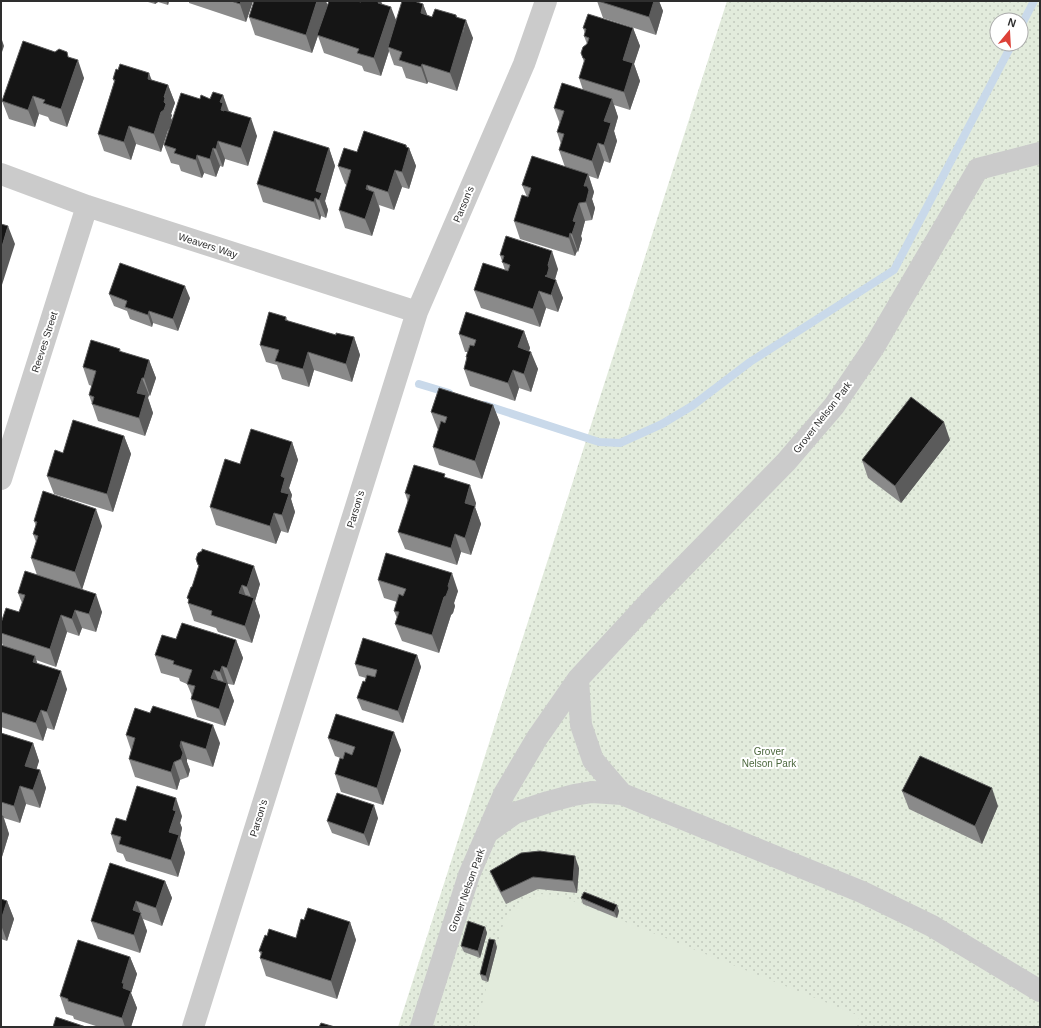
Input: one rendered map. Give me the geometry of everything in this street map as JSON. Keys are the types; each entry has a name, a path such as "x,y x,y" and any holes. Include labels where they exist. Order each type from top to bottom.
{"street":[{"name":"Parson's","path":"193,1027 417,312 524,64 546,1"},
{"name":"Grover Nelson Park","path":"421,1027 469,875 504,794 537,738 578,679 651,600 786,462 834,406 874,347 978,169 1040,153"},
{"name":"Weavers Way","path":"1,174 87,206 417,312"},
{"name":"Reeves Street","path":"1,479 87,206"},
{"path":"578,679 582,725 593,760 622,794"},
{"path":"487,833 515,813 554,800 592,792 622,794 869,895 932,926 1040,991"}],"green space":[{"name":"Grover Nelson Park","path":"727,1 1040,1 1040,1027 398,1027"},
{"path":"537,894 558,895 860,1016 855,1027 476,1027 504,921 517,905"}],"building":[{"path":"231,1 241,1 240,4"},
{"path":"254,1 317,1 306,35 249,17"},
{"path":"329,1 379,1 378,3 391,7 374,58 357,53 359,49 317,35"},
{"path":"402,1 414,1 423,4 421,13 432,17 435,9 456,15 456,17 466,20 450,73 422,64 421,67 399,60 402,52 388,47"},
{"path":"598,1 654,1 649,17"},
{"path":"588,14 633,28 623,60 633,63 624,92 579,78 585,59 581,53 589,38 584,36 586,29 583,28"},
{"path":"23,41 55,52 59,49 67,52 68,57 78,60 61,109 43,103 45,100 33,96 28,110 2,101"},
{"path":"120,64 149,73 148,79 168,85 164,97 164,102 166,104 164,110 161,112 154,134 129,126 124,142 98,134 115,80 113,79 116,69 118,70"},
{"path":"562,83 612,99 604,121 611,123 604,145 598,143 592,161 559,150 564,134 557,132 564,111 554,108"},
{"path":"213,92 223,95 220,102 223,103 221,110 251,118 241,148 218,141 216,149 213,148 210,159 197,155 196,160 174,153 176,149 164,145 181,93 200,99 201,95 210,99"},
{"path":"274,131 329,148 316,191 322,193 319,200 315,198 314,202 257,184"},
{"path":"364,131 406,145 406,147 409,148 402,172 395,170 388,192 367,185 366,189 374,192 365,219 339,210 351,170 338,166 344,148 357,152"},
{"path":"532,156 588,174 584,186 587,186 589,190 586,202 579,203 573,221 576,222 569,238 514,221 522,195 528,197 531,188 522,185"},
{"path":"1,224 8,226 1,250"},
{"path":"506,236 552,251 548,265 549,268 547,275 545,276 556,280 551,295 539,291 533,309 474,290 483,263 508,271 510,265 502,262 504,256 500,255"},
{"path":"120,263 185,286 173,319 149,311 148,315 125,307 127,301 109,294"},
{"path":"269,312 286,317 285,320 336,335 336,333 354,337 346,364 308,352 303,369 275,361 279,350 260,345"},
{"path":"466,312 524,331 518,347 531,352 524,374 513,370 508,383 464,369 470,345 474,346 476,340 459,334"},
{"path":"91,340 120,349 119,351 149,360 144,378 142,378 137,393 146,395 139,418 92,404 94,397 89,395 96,371 83,367"},
{"path":"439,388 493,405 475,461 433,447 441,421 445,423 447,417 431,412"},
{"path":"911,397 944,422 895,486 862,460"},
{"path":"73,420 124,436 107,494 47,476 55,450 63,453"},
{"path":"251,429 292,442 281,476 285,478 281,492 289,494 282,515 274,513 270,526 210,507 225,459 240,464"},
{"path":"414,465 445,474 444,477 470,485 465,503 475,506 465,538 455,534 451,548 398,532 410,495 405,493"},
{"path":"43,491 96,509 75,572 31,558 38,536 33,534 37,522 34,521"},
{"path":"202,549 254,566 247,587 242,585 239,593 254,598 245,626 211,615 212,611 188,603 189,599 187,598 199,565 196,559 198,553 202,551"},
{"path":"386,553 452,573 448,586 449,588 446,596 444,597 432,635 395,624 399,612 394,611 399,594 403,596 406,589 378,580"},
{"path":"25,571 96,594 89,614 75,610 72,619 61,615 50,649 1,633 1,623 6,608 19,612 25,595 18,593"},
{"path":"182,623 236,640 227,668 222,666 220,672 214,670 211,678 227,683 219,709 191,699 195,686 187,684 192,670 173,664 174,661 155,655 162,635 176,639"},
{"path":"363,638 417,655 398,711 357,698 363,681 365,682 367,675 375,677 377,670 355,664"},
{"path":"1,645 35,656 33,662 61,671 47,712 41,710 36,723 1,712"},
{"path":"153,706 213,725 206,749 181,741 180,746 183,753 181,759 174,762 171,772 129,759 135,738 126,735 135,708 150,713"},
{"path":"336,714 394,732 377,788 335,774 340,758 343,759 345,752 352,755 355,747 328,738"},
{"path":"1,733 33,743 25,766 40,770 33,790 20,786 14,806 1,802"},
{"path":"920,756 992,788 975,826 902,791"},
{"path":"137,786 176,798 173,810 176,811 169,832 179,835 171,860 119,844 121,837 111,834 116,818 126,821"},
{"path":"337,793 374,805 364,834 327,821"},
{"path":"540,851 575,856 573,881 533,877 501,892 490,871 521,853"},
{"path":"110,863 165,881 156,908 136,901 133,910 141,913 134,935 91,921"},
{"path":"584,892 617,905 614,912 581,898"},
{"path":"1,899 7,901 1,920"},
{"path":"308,908 350,922 331,981 260,958 262,952 259,951 269,929 296,938 301,919 304,920"},
{"path":"468,921 485,927 478,951 461,946"},
{"path":"489,939 495,940 486,976 480,974"},
{"path":"78,940 130,957 122,983 124,983 123,988 131,991 122,1018 68,1001 68,999 60,996"},
{"path":"56,1017 86,1027 53,1027"},
{"path":"321,1023 335,1027 319,1027"}],"waterway":[{"path":"1028,12 1034,1"},
{"path":"485,405 599,442 620,443 662,424 692,406 750,362 894,270 1008,52"},
{"path":"419,384 449,393"}]}
